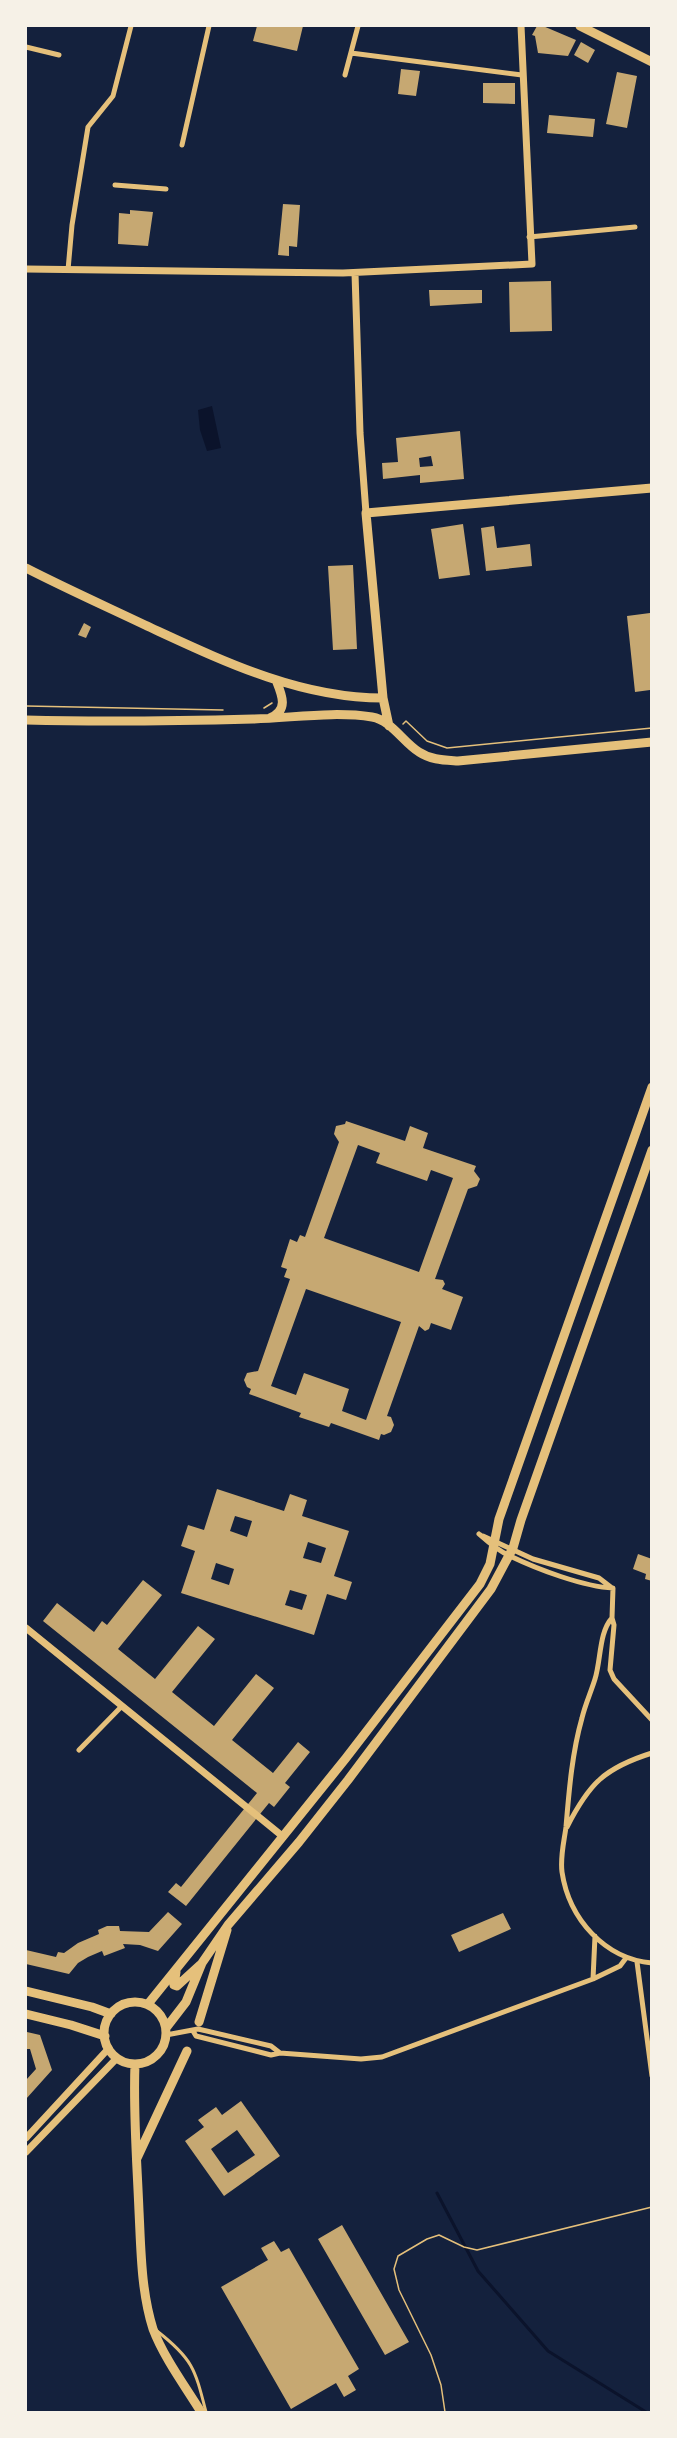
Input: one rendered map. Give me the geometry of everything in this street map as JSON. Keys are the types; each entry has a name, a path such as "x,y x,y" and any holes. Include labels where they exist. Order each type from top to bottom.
{"main road":[{"path":"580,26 651,62"},
{"path":"390,726 383,698 366,513 651,488"},
{"path":"26,568 207,654 300,689 343,697 383,698"},
{"path":"270,718 280,712 283,705 276,680"},
{"path":"26,720 122,723 362,716 379,719 390,726 419,753 439,760 458,761 651,742"},
{"path":"148,2004 346,1758 476,1591 490,1564 499,1519 651,1087"},
{"path":"166,2031 159,2014 148,2004 137,2002 126,2003 111,2014 106,2023 105,2036 109,2048 117,2058 135,2064 154,2057 161,2049 166,2031 186,2002 202,1963 228,1924 299,1842 369,1753 491,1589 511,1552 651,1150"},
{"path":"199,2022 224,1945 228,1924"},
{"path":"177,1970 173,1979 174,1985 177,1986 202,1963"},
{"path":"26,1991 111,2014"},
{"path":"26,2014 105,2036"},
{"path":"136,2160 187,2051"},
{"path":"135,2064 136,2160 143,2273 148,2310 158,2340 204,2412"}],"street":[{"path":"68,270 72,225 88,127 113,96 131,26"},
{"path":"182,145 209,26"},
{"path":"345,75 358,26"},
{"path":"26,269 355,273 532,264 521,26"},
{"path":"26,47 59,55"},
{"path":"351,53 522,75"},
{"path":"115,184 166,189"},
{"path":"529,237 635,227"},
{"path":"355,273 360,443 366,513"},
{"path":"493,1542 511,1552 598,1588 613,1588"},
{"path":"511,1552 599,1578 613,1588"},
{"path":"613,1588 612,1618 615,1625 610,1670 618,1684 651,1720"},
{"path":"612,1618 607,1624 598,1667 581,1719 570,1782 562,1872 567,1890 582,1923 618,1956 637,1962 651,1963"},
{"path":"26,1628 282,1835"},
{"path":"79,1750 122,1706"},
{"path":"565,1832 583,1797 601,1777 630,1760 651,1753"},
{"path":"593,1979 595,1936"},
{"path":"166,2031 193,2031 196,2036 271,2055 280,2053 361,2060 382,2056 593,1979 620,1966 626,1958"},
{"path":"637,1962 651,2076"},
{"path":"26,2138 109,2048"},
{"path":"26,2152 117,2058"}],"lane":[{"path":"153,2328 177,2346 188,2358 198,2381 204,2412"}],"path":[{"path":"261,709 273,703 283,705"},
{"path":"26,706 228,710"},
{"path":"401,726 406,721 426,741 447,748 651,728"},
{"path":"445,2412 441,2385 431,2355 399,2290 394,2269 398,2256 439,2235 464,2247 477,2250 492,2248 530,2236 651,2206"}],"water":[{"path":"212,406 221,448 207,451 200,430 198,410"}],"building":[{"path":"257,26 303,26 297,51 253,41"},
{"path":"537,26 543,26 576,40 568,56 538,53 535,36 532,35"},
{"path":"581,42 595,50 588,63 574,55"},
{"path":"401,69 420,71 416,96 398,94"},
{"path":"617,72 637,76 627,128 606,124"},
{"path":"483,83 515,83 515,104 483,103"},
{"path":"549,115 595,119 593,137 547,133"},
{"path":"283,204 300,205 297,247 289,246 289,256 278,255"},
{"path":"130,210 153,212 148,246 118,244 119,213 130,214"},
{"path":"551,281 552,331 510,332 509,282"},
{"path":"429,290 482,290 482,303 430,306"},
{"path":"460,431 464,479 420,483 420,475 383,479 382,463 398,462 396,438","holes":["431,456 433,466 420,467 419,458"]},
{"path":"463,524 470,575 439,579 431,529"},
{"path":"494,526 497,548 530,544 532,566 486,571 481,528"},
{"path":"353,565 357,649 333,650 328,566"},
{"path":"650,613 652,631 650,690 635,692 627,616"},
{"path":"84,623 91,627 86,638 78,635"},
{"path":"346,1121 405,1141 410,1126 428,1133 423,1148 476,1166 474,1171 480,1179 477,1186 468,1189 435,1279 443,1280 445,1284 442,1289 463,1297 451,1330 431,1323 429,1329 425,1331 419,1326 387,1416 391,1417 394,1425 391,1432 381,1434 379,1440 331,1423 329,1427 299,1417 301,1413 249,1394 251,1389 247,1387 244,1380 247,1373 258,1371 290,1279 284,1277 287,1269 281,1267 290,1239 297,1242 300,1235 305,1237 339,1142 334,1134 336,1126 345,1124","holes":["358,1145 380,1153 376,1163 427,1181 431,1170 453,1178 419,1272 324,1238","306,1289 401,1322 366,1420 342,1411 349,1389 304,1373 296,1395 271,1386"]},
{"path":"217,1489 284,1511 290,1494 307,1500 302,1516 349,1531 334,1576 352,1582 346,1600 327,1594 314,1635 181,1593 195,1551 181,1546 188,1525 204,1530","holes":["235,1516 252,1521 247,1537 230,1531","308,1542 326,1548 321,1563 303,1558","216,1563 234,1569 229,1585 211,1579","290,1590 307,1595 302,1610 285,1605"]},
{"path":"638,1554 652,1559 652,1581 645,1579 646,1574 633,1569"},
{"path":"143,1580 162,1595 118,1649 155,1679 198,1626 215,1639 172,1692 214,1726 256,1674 274,1688 232,1740 273,1773 298,1742 310,1752 285,1783 290,1787 274,1807 269,1803 186,1906 168,1892 176,1883 181,1887 257,1793 43,1621 57,1603 94,1632 102,1621 107,1625"},
{"path":"168,1912 182,1924 158,1951 140,1945 123,1944 125,1948 104,1956 102,1951 88,1957 78,1963 69,1974 26,1964 26,1950 56,1957 58,1952 64,1953 78,1943 99,1934 98,1930 107,1926 119,1926 120,1931 149,1932"},
{"path":"503,1913 511,1929 459,1952 451,1935"},
{"path":"27,2032 40,2035 52,2070 26,2099 26,2080 36,2069 30,2049 26,2049"},
{"path":"241,2101 280,2156 224,2196 185,2141 204,2127 198,2120 216,2107 222,2115","holes":["237,2130 255,2155 228,2173 211,2149"]},
{"path":"342,2225 409,2342 385,2355 318,2239"},
{"path":"274,2241 281,2252 289,2248 359,2369 348,2376 356,2390 344,2397 336,2383 291,2409 221,2287 268,2260 261,2248"}],"waterway":[{"path":"437,2193 478,2271 548,2351 646,2412"}]}
